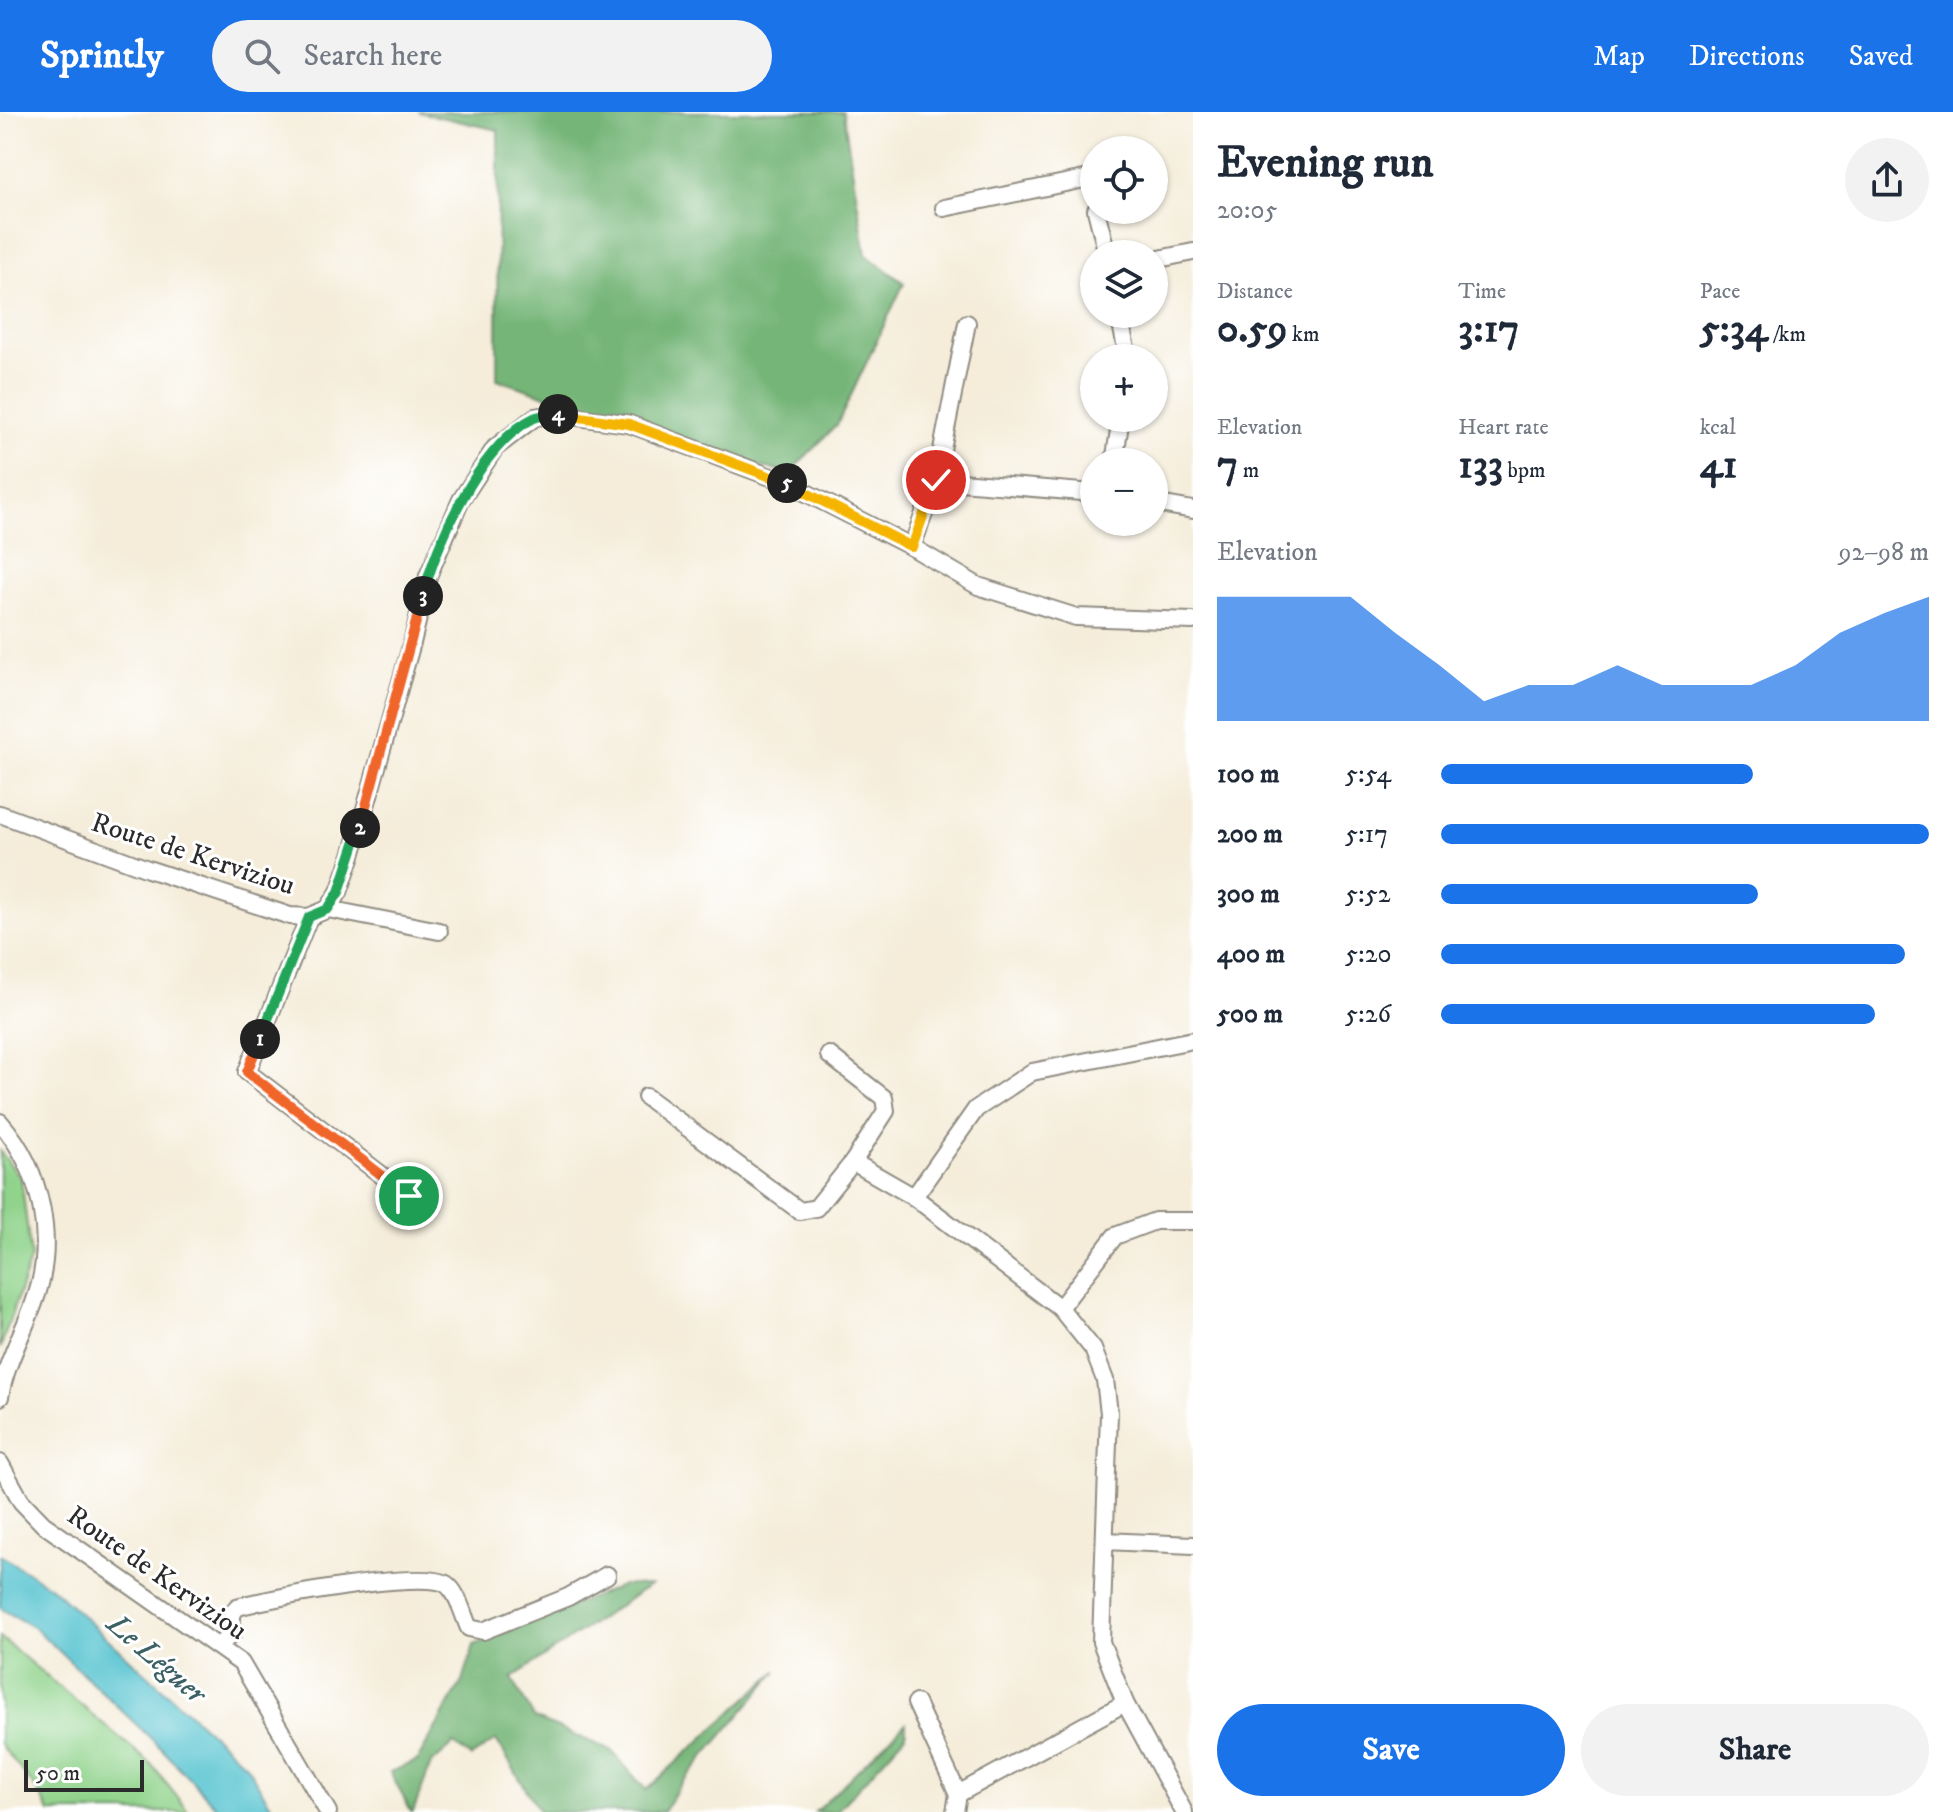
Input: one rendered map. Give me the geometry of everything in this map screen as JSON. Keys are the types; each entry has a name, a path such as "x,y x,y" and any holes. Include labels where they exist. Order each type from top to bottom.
{"street":[{"path":"944,208 1080,180"},
{"path":"1168,257 1193,252"},
{"path":"912,547 936,480 967,323"},
{"name":"Route de Kerviziou","path":"0,814 148,869 290,916 309,917 328,909 339,892 353,852 428,576 461,500 495,448 535,417 557,414 629,424 787,483 912,547 978,586 1076,617 1193,621"},
{"path":"936,480 1080,492"},
{"path":"1168,506 1193,510"},
{"path":"328,909 439,931"},
{"path":"309,917 247,1072 409,1196"},
{"path":"914,1197 976,1109 1032,1072 1193,1040"},
{"path":"646,1097 800,1211 816,1208 853,1162 886,1111 884,1098 829,1055"},
{"path":"0,1122 14,1138 34,1179 42,1204 45,1245 36,1298 0,1397"},
{"path":"853,1162 914,1197 1060,1308 1093,1349 1105,1380 1109,1413 1101,1642 1125,1703 1184,1812"},
{"path":"1060,1308 1115,1236 1155,1221 1193,1221"},
{"name":"Route de Kerviziou","path":"0,1463 21,1501 43,1524 241,1663 328,1812"},
{"path":"1105,1541 1193,1545"},
{"path":"218,1646 232,1634 232,1614 237,1607 275,1596 353,1585 438,1580 452,1589 469,1628 483,1631 568,1597 607,1575"},
{"path":"916,1703 958,1794 955,1812"},
{"path":"958,1794 1125,1703"}],"green space":[{"path":"418,112 843,112 866,255 904,283 837,425 790,472 742,464 497,379 498,130"},
{"path":"0,1151 21,1178 31,1257 0,1349"},
{"path":"623,1585 650,1585 512,1678 534,1718 611,1750 646,1790 777,1671 680,1785 663,1812 540,1812 496,1740 471,1757 454,1744 431,1764 411,1812 390,1772 417,1761 464,1678 474,1645"},
{"path":"0,1637 151,1764 189,1812 50,1812 37,1790 0,1744"},
{"path":"906,1723 906,1735 836,1812 815,1812"}],"water":[{"path":"0,1555 51,1587 246,1765 275,1812 221,1812 162,1749 36,1629 0,1608"}],"route":[{"path":"409,1196 247,1072 309,917 328,909 339,892 413,639 428,576 461,500 495,448 535,417 557,414 629,424 787,483 912,547 936,480"}],"water label":[{"name":"Le Léguer","path":"156,1659"}]}
